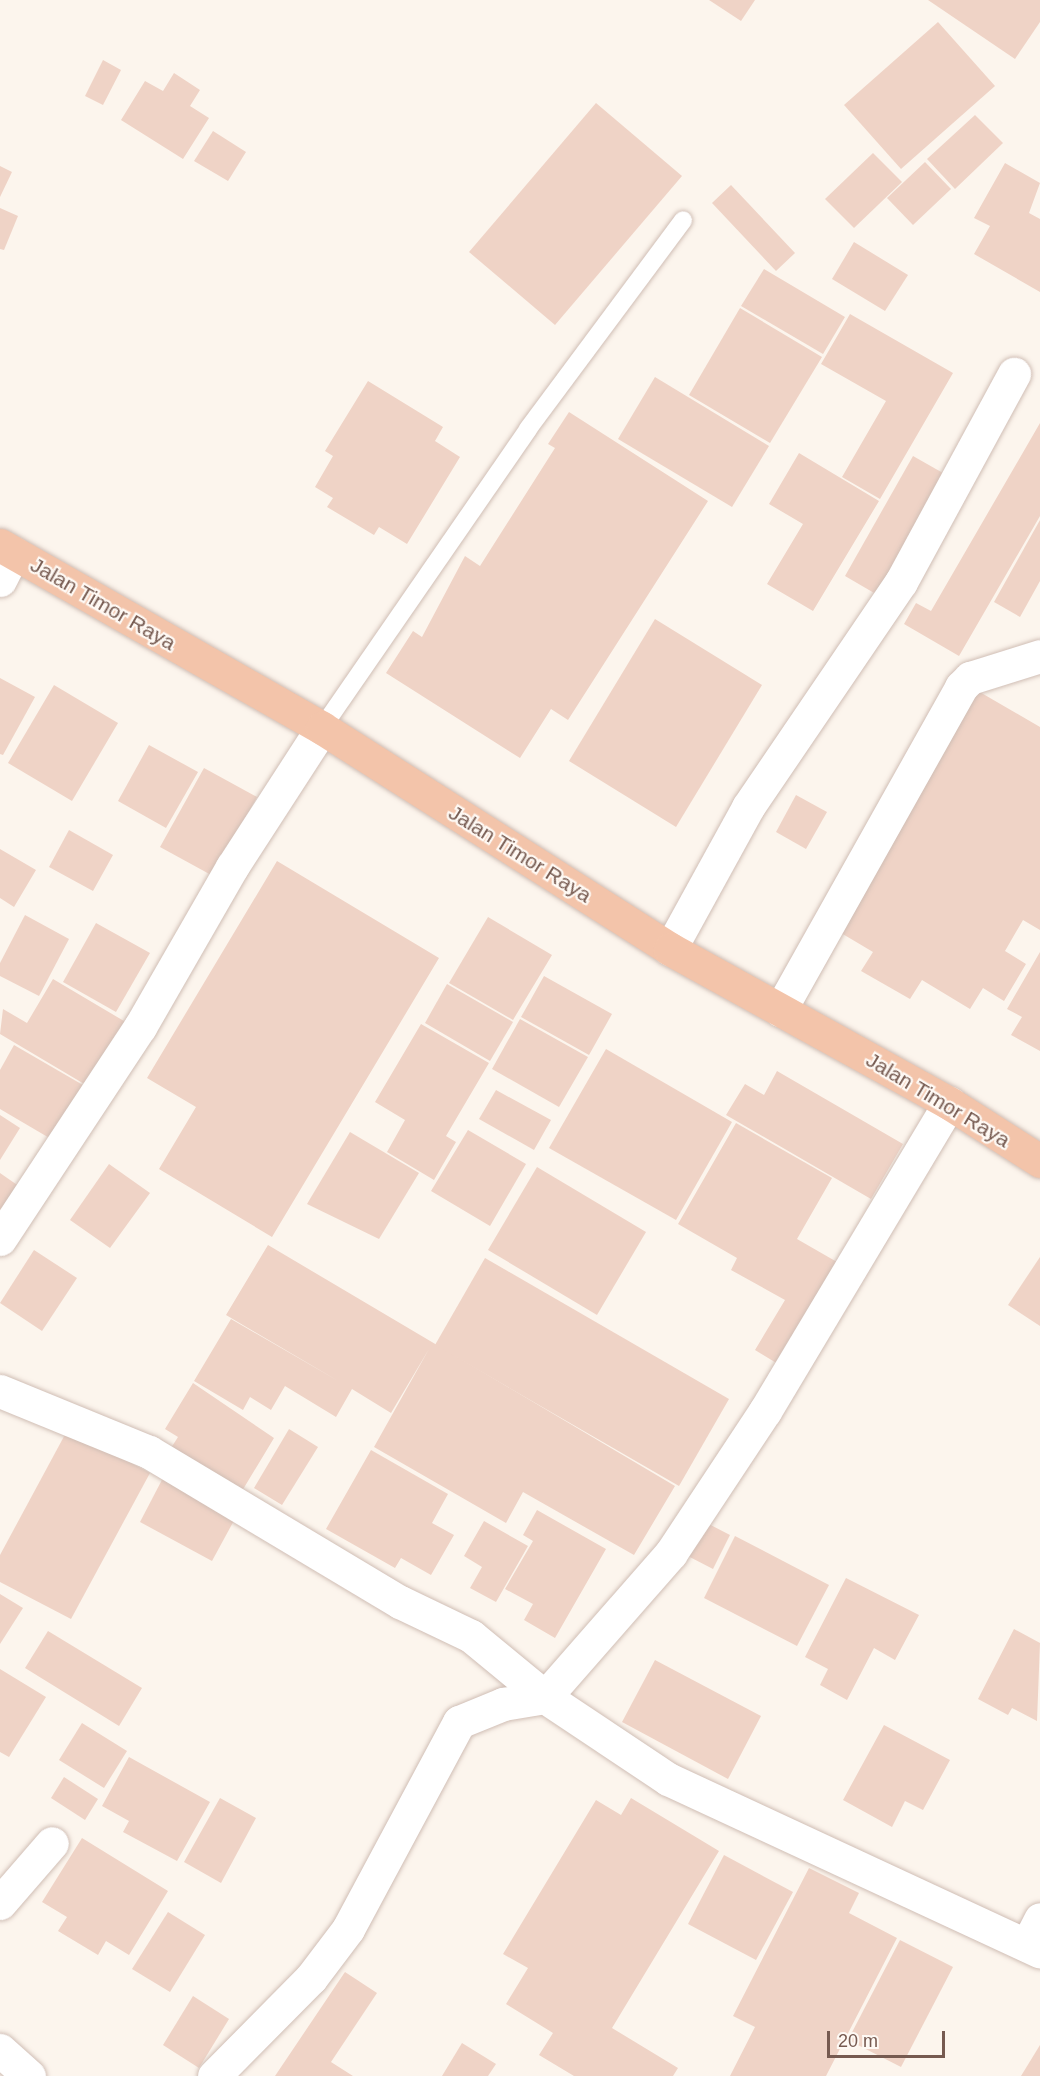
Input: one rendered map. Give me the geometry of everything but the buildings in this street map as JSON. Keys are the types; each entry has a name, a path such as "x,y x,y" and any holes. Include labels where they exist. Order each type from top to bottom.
{"highway":[{"name":"Jalan Timor Raya","path":"5,559 321,728 670,949 949,1102 1040,1161"}],"street":[{"path":"670,949 748,807 901,582 1014,374"},
{"path":"780,1010 961,687 970,678 1040,656"},
{"path":"0,1239 121,1056 321,728"},
{"path":"214,2076 311,1978 348,1929 459,1722 503,1704 545,1697 671,1553 765,1411 949,1102"},
{"path":"0,1391 149,1452 400,1602 471,1636 545,1697 668,1779 1036,1938"},
{"path":"0,1903 52,1843"},
{"path":"0,2050 29,2076"}],"lane":[{"path":"321,728 528,429 683,220"}]}
